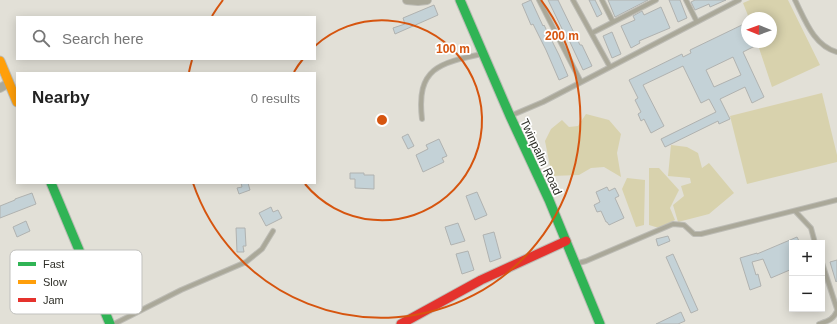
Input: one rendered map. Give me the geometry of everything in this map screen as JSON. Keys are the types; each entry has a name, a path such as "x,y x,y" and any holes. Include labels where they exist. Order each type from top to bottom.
{"street":[{"path":"407,0 427,0"},
{"name":"Twinpalm Road","path":"460,0 482,54 566,241 600,324"},
{"path":"0,61 16,100"},
{"path":"0,88 9,83"},
{"path":"51,184 79,250"},
{"path":"401,324 481,280 524,262 566,241"},
{"path":"106,314 110,324"}],"lane":[{"path":"539,0 581,82"},
{"path":"573,0 610,68"},
{"path":"602,0 613,22"},
{"path":"592,33 656,0"},
{"path":"686,0 697,22"},
{"path":"725,0 728,6"},
{"path":"510,116 543,102 739,0"},
{"path":"795,0 804,19 819,43 825,48 837,52"},
{"path":"422,119 420,105 421,91 426,80 435,69 452,61 482,54"},
{"path":"575,264 586,261 673,224 684,225 697,235 837,200"},
{"path":"796,211 811,228 814,240"},
{"path":"142,310 181,290 246,262 262,249 274,231"},
{"path":"819,324 835,317 837,310 825,272"},
{"path":"114,324 134,314"}],"shaded area":[{"path":"750,0 788,0 820,65 772,87 759,48 777,48 777,12 747,12 743,3"},
{"path":"822,93 837,155 837,162 747,184 730,116"},
{"path":"586,114 609,120 621,134 617,153 621,177 604,167 591,168 579,175 552,176 545,141 551,129 562,120 569,127 578,126"},
{"path":"671,145 687,147 698,153 702,168 709,163 734,193 709,214 678,222 673,205 684,196 681,186 691,183 690,178 668,176"},
{"path":"649,168 659,168 679,190 670,208 675,220 659,228 649,225"},
{"path":"627,178 645,180 644,225 636,227 622,189"}],"building":[{"path":"531,0 568,76 559,80 546,50 533,24 531,25 522,4"},
{"path":"548,0 558,0 592,66 583,70"},
{"path":"589,0 595,0 602,14 597,17"},
{"path":"608,0 648,0 615,17"},
{"path":"669,0 680,0 687,18 678,22"},
{"path":"695,0 726,0 710,7 709,4 695,10 691,2"},
{"path":"434,5 438,15 395,34 393,28 405,24 403,18"},
{"path":"661,7 670,28 639,41 640,43 631,48 621,26 635,20 633,16 642,11 644,15"},
{"path":"741,25 741,48 751,48 743,52 764,97 752,103 745,87 720,99 730,119 719,124 718,121 665,147 661,139 716,112 709,99 701,103 683,66 643,85 664,126 651,133 644,119 641,121 638,114 641,112 635,100 638,98 629,80 682,54 683,57 691,53 690,50","holes":["733,57 741,75 714,87 706,70"]},
{"path":"612,32 621,54 612,58 603,36"},
{"path":"408,134 414,146 408,149 402,137"},
{"path":"439,139 447,156 442,158 444,162 423,172 416,155 428,149 426,145"},
{"path":"350,173 374,175 374,189 355,188 355,179 350,179"},
{"path":"241,184 248,184 250,190 239,194 237,188 242,187"},
{"path":"607,187 609,191 615,188 619,196 615,198 624,218 609,225 601,211 597,212 594,205 600,202 596,192"},
{"path":"477,192 487,215 475,220 466,196"},
{"path":"32,193 36,204 0,218 0,206"},
{"path":"271,207 273,212 278,210 282,218 266,226 259,213"},
{"path":"26,221 30,231 17,237 13,227"},
{"path":"458,223 465,241 451,245 445,227"},
{"path":"236,228 245,228 246,246 243,246 244,252 237,252"},
{"path":"494,232 501,258 490,262 483,235"},
{"path":"668,236 670,241 658,246 656,239"},
{"path":"797,237 798,240 790,240"},
{"path":"789,240 789,270 771,278 763,259 752,262 756,275 758,274 761,286 750,290 740,258 757,254"},
{"path":"468,251 474,270 462,274 456,254"},
{"path":"673,254 698,310 691,313 666,257"},
{"path":"837,260 837,281 836,282 830,262"},
{"path":"681,312 685,321 678,324 656,324"}],"traffic: fast":[{"path":"460,0 510,116 549,200 600,324"},
{"path":"51,184 79,250"},
{"path":"106,314 110,324"}],"traffic: slow":[{"path":"0,61 16,100"}],"traffic: jam":[{"path":"401,324 481,280 566,241"}]}
